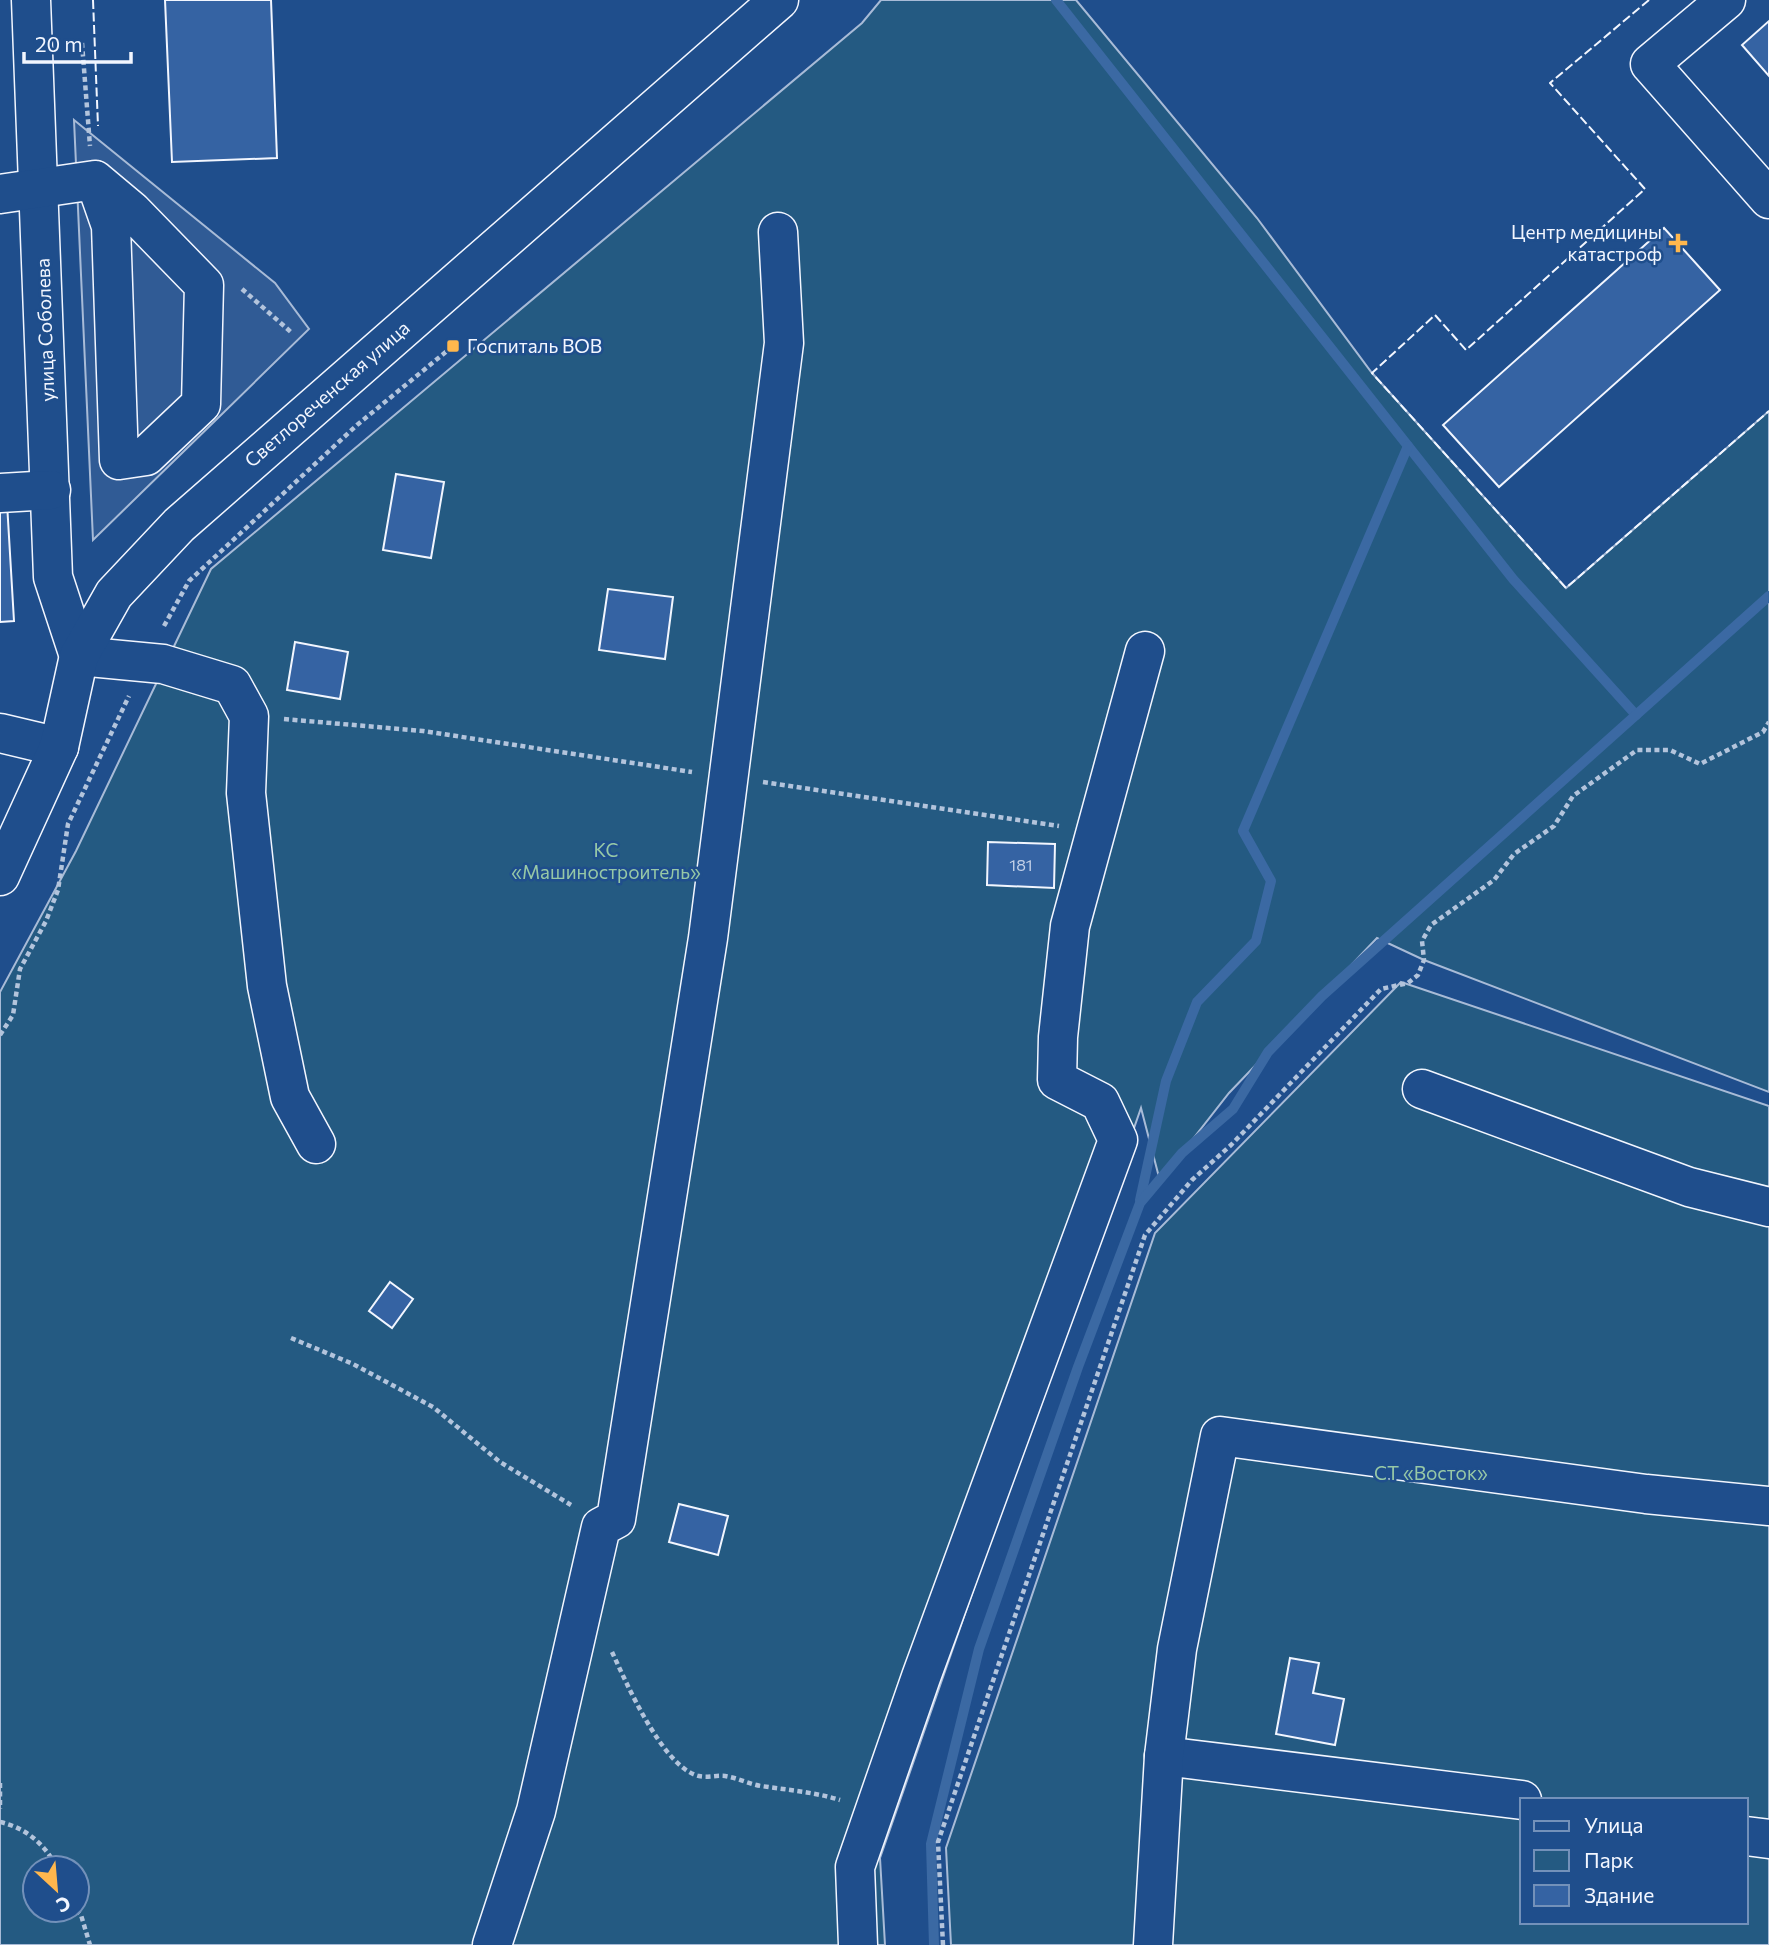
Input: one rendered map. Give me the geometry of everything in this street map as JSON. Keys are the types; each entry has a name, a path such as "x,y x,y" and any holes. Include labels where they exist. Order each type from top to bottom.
{"main road":[{"name":"улица Соболева","path":"31,0 53,577 79,656"},
{"name":"Светлореченская улица","path":"0,876 59,747 79,656 114,594 179,525 779,0"},
{"path":"1726,0 1650,64 1769,199"},
{"path":"0,194 95,180 132,211 204,285 201,404 146,456 120,460 111,226 95,180"},
{"path":"492,1945 536,1811 601,1527 616,1519 708,938 726,777 783,343 778,232"},
{"path":"0,493 51,490"},
{"path":"858,1945 855,1867 1118,1140 1100,1102 1058,1080 1058,1037 1070,926 1145,651"},
{"path":"79,656 151,662 232,685 249,716 246,793 267,986 290,1097 316,1144"},
{"path":"0,733 59,747"},
{"path":"1422,1089 1689,1187 1769,1208"},
{"path":"1153,1945 1164,1756 1177,1649 1220,1436 1646,1493 1769,1506"},
{"path":"1164,1756 1520,1800"},
{"path":"1748,1836 1769,1839"}],"path":[{"path":"0,1035 13,1015 20,969 58,890 68,824 121,710 151,662 166,620 189,582 357,425 453,346"},
{"path":"249,716 423,732 1097,831"},
{"path":"943,1945 938,1842 1145,1235 1192,1180 1231,1145 1381,989 1408,982 1418,975 1424,960 1422,941 1431,925 1494,880 1514,854 1554,826 1573,796 1637,750 1670,750 1700,764 1763,732 1769,722"},
{"path":"291,1338 353,1364 433,1407 500,1462 568,1503 601,1527"},
{"path":"581,1608 613,1652 626,1688 671,1756 697,1776 725,1776 758,1786 820,1794 874,1811"},
{"path":"0,1783 0,1810"},
{"path":"0,1822 13,1825 35,1838 50,1854"},
{"path":"84,1924 90,1945"}],"green space":[{"name":"КС «Машиностроитель»","path":"881,0 1076,0 1257,218 1372,373 1566,588 1769,411 1769,1092 1424,960 1377,938 1229,1093 1160,1181 1141,1108 880,1858 885,1945 0,1945 0,992 76,851 211,569 862,23"},
{"name":"СТ «Восток»","path":"1401,982 1769,1106 1769,1945 951,1945 946,1848 1155,1233"}],"shaded area":[{"path":"74,120 275,283 309,329 93,540"}],"building":[{"path":"165,0 271,0 277,158 172,162"},
{"path":"1769,21 1769,76 1742,45"},
{"path":"1664,228 1720,290 1499,487 1443,425"},
{"path":"396,474 444,482 431,558 383,550"},
{"path":"0,503 7,503 14,621 0,622"},
{"path":"608,589 673,597 665,659 599,650"},
{"path":"295,642 348,652 340,699 287,690"},
{"path":"988,842 1055,844 1054,888 987,885"},
{"path":"390,1282 413,1299 392,1328 369,1311"},
{"path":"679,1504 728,1516 718,1555 669,1542"},
{"path":"1290,1658 1319,1663 1313,1693 1344,1699 1335,1745 1276,1734"}],"waterway":[{"path":"1056,0 1513,579 1636,715"},
{"path":"1140,1200 1166,1081 1197,1002 1256,941 1271,881 1243,831 1408,446"},
{"path":"934,1945 931,1844 979,1649 1078,1367 1140,1203 1182,1153 1233,1109 1268,1052 1322,996 1769,596"}],"fence":[{"path":"93,0 98,126"},
{"path":"1649,0 1550,83 1645,189 1466,350 1435,315 1372,373 1566,588 1769,411"}],"place":[{"name":"Центр медицины катастроф","path":"1678,243"},
{"name":"Госпиталь ВОВ","path":"453,346"}]}
